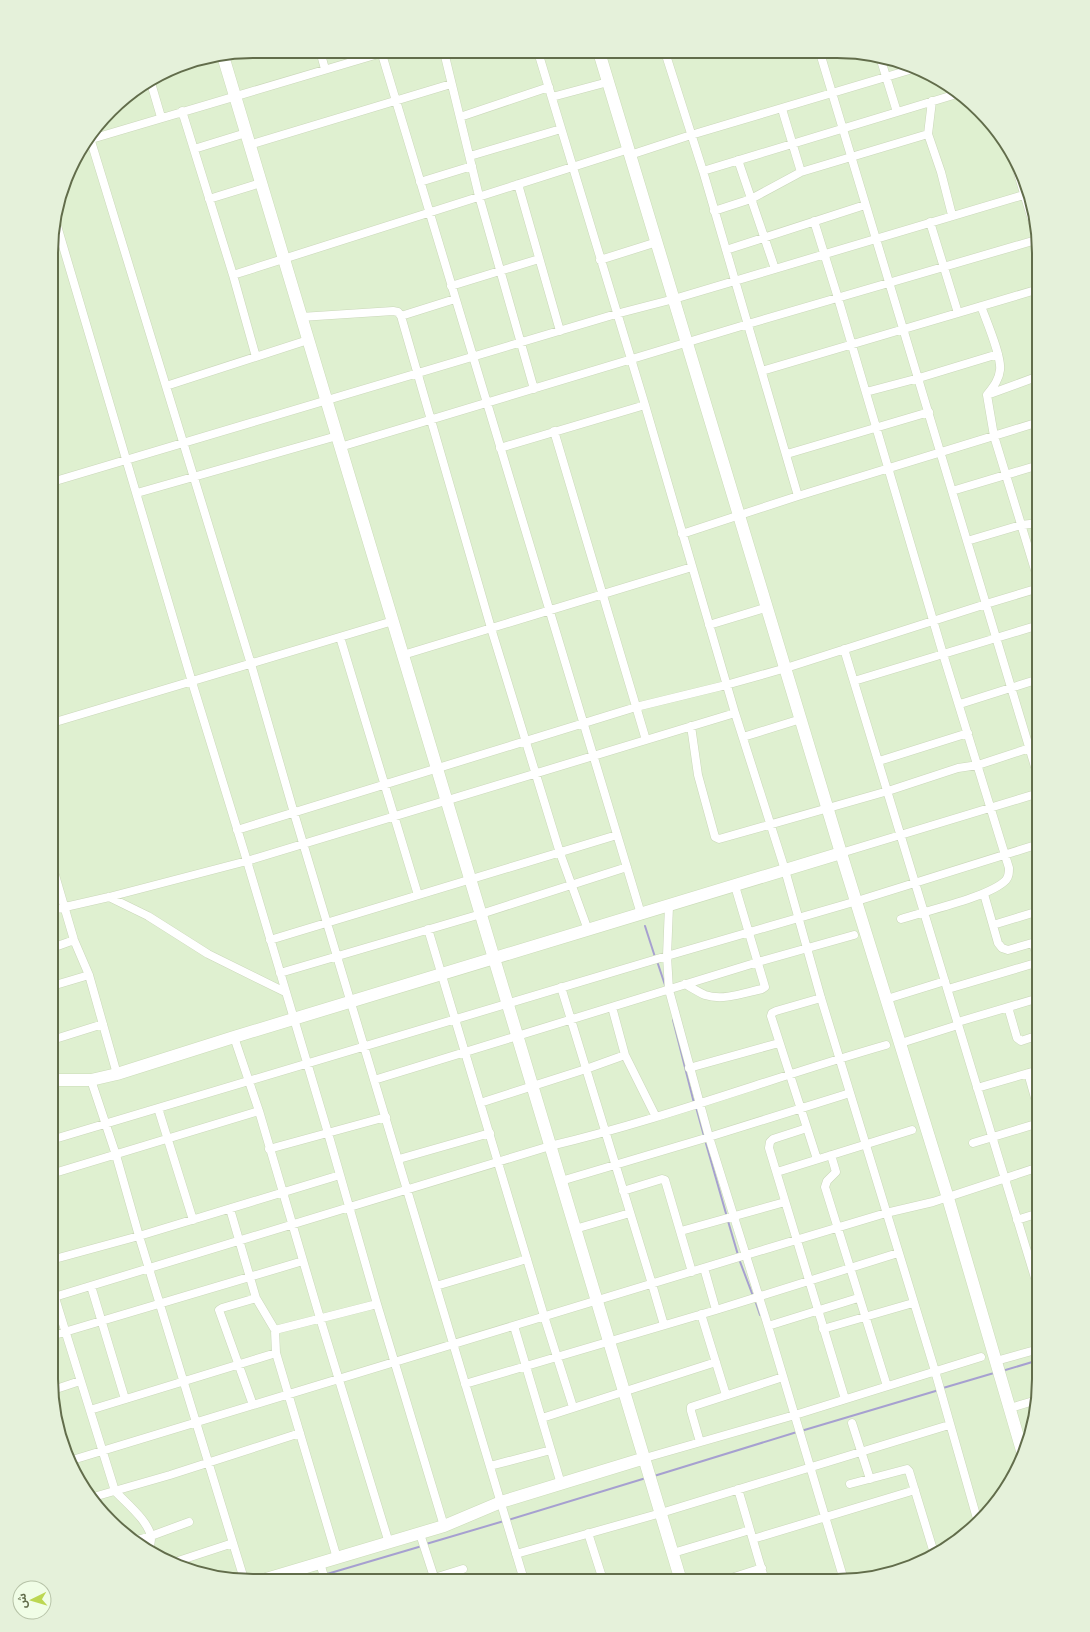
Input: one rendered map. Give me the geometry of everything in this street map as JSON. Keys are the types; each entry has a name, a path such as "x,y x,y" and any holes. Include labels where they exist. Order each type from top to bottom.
{"main road":[{"path":"601,58 948,1198 1021,1445"},
{"path":"224,60 679,1574"},
{"path":"58,1080 91,1080 117,1074 351,1001 842,853"},
{"path":"283,1574 420,1534 444,1526 501,1502 645,1458"}],"street":[{"path":"322,58 325,69"},
{"path":"96,137 362,58"},
{"path":"384,58 472,357 641,914"},
{"path":"445,58 479,196 534,389"},
{"path":"540,58 726,685 785,870 821,998 976,1516"},
{"path":"667,58 703,171 787,454 798,496"},
{"path":"822,58 1032,758"},
{"path":"882,64 897,112"},
{"path":"233,275 284,260 572,166 691,135 907,71"},
{"path":"552,97 608,82"},
{"path":"249,145 451,84"},
{"path":"152,86 161,117"},
{"path":"460,117 549,88"},
{"path":"703,171 952,95"},
{"path":"932,101 928,134 952,215"},
{"path":"782,108 801,172"},
{"path":"182,111 208,199 233,275 256,357"},
{"path":"470,156 561,129"},
{"path":"194,149 246,133"},
{"path":"714,210 751,199 801,172 928,134"},
{"path":"91,145 251,664 303,844 399,1159 522,1574"},
{"path":"738,160 775,269"},
{"path":"420,182 472,166"},
{"path":"208,199 261,183"},
{"path":"518,184 560,331"},
{"path":"58,480 1023,195"},
{"path":"726,250 764,239 865,204"},
{"path":"814,221 943,654 960,704 1010,868 1009,876 1000,884 984,894 901,919"},
{"path":"930,222 958,313"},
{"path":"59,233 444,1526"},
{"path":"137,493 193,477 431,420 748,324 1032,241"},
{"path":"600,260 657,242"},
{"path":"451,286 539,259"},
{"path":"762,371 850,343 904,329 1032,291"},
{"path":"401,316 455,299"},
{"path":"981,306 998,354 1001,368 996,383 987,395 994,436 1032,560"},
{"path":"301,317 393,311 398,312 401,316 525,741 560,853 588,930"},
{"path":"166,386 308,340"},
{"path":"866,392 919,378 998,354"},
{"path":"987,395 1032,379"},
{"path":"500,448 644,405"},
{"path":"787,454 929,412"},
{"path":"682,534 798,496 1032,424"},
{"path":"554,431 646,740"},
{"path":"952,491 1032,467"},
{"path":"967,541 1021,525 1032,524"},
{"path":"403,655 692,567"},
{"path":"237,830 636,707 726,685 786,668 1032,590"},
{"path":"709,625 768,607"},
{"path":"58,721 393,621"},
{"path":"854,682 1032,627"},
{"path":"340,637 418,895"},
{"path":"844,649 925,911 1032,1268"},
{"path":"960,704 1032,681"},
{"path":"58,908 109,897 247,861 735,713"},
{"path":"743,737 801,719"},
{"path":"691,726 698,776 716,837 719,839 888,791 958,768 978,765 1032,747"},
{"path":"879,761 968,733"},
{"path":"842,853 1032,794"},
{"path":"270,940 617,835"},
{"path":"58,1138 561,987 857,902 1032,846"},
{"path":"280,973 481,914 627,867"},
{"path":"58,886 74,940 88,974 117,1074"},
{"path":"685,984 705,994 718,997 736,995 765,987 734,886"},
{"path":"984,894 998,943 1004,949 1008,950 1032,943"},
{"path":"109,897 148,916 208,954 285,992"},
{"path":"669,906 667,956 669,990 689,1068 709,1138 811,1466 842,1574"},
{"path":"993,925 1032,913"},
{"path":"428,929 573,1408"},
{"path":"374,1080 685,984 854,935"},
{"path":"58,946 74,940"},
{"path":"948,989 1032,965"},
{"path":"58,984 88,974"},
{"path":"887,999 945,981"},
{"path":"561,987 664,1325"},
{"path":"817,1159 778,1043 771,1016 772,1013 821,998"},
{"path":"900,1043 1032,1000"},
{"path":"612,1007 625,1055 656,1117"},
{"path":"1008,1007 1018,1040 1021,1041 1032,1037"},
{"path":"58,1038 103,1024"},
{"path":"234,1037 259,1111 269,1149 389,1543"},
{"path":"689,1068 778,1043"},
{"path":"58,1296 550,1146 605,1133 840,1058 886,1045"},
{"path":"480,1103 625,1055"},
{"path":"977,1088 1032,1072"},
{"path":"1028,1073 1032,1087"},
{"path":"91,1080 116,1155 139,1236 242,1574"},
{"path":"561,1181 614,1164 709,1138 850,1093"},
{"path":"158,1108 193,1220"},
{"path":"58,1172 259,1111"},
{"path":"269,1149 386,1117"},
{"path":"973,1143 1032,1125"},
{"path":"807,1128 773,1139 770,1142 769,1148 845,1399"},
{"path":"776,1172 912,1130"},
{"path":"399,1159 490,1133"},
{"path":"831,1155 836,1172 827,1181 825,1188 858,1298 887,1386"},
{"path":"75,1459 886,1213 948,1198 1004,1177 1032,1169"},
{"path":"58,1258 139,1236 340,1176"},
{"path":"623,1191 662,1179 665,1180 692,1272"},
{"path":"681,1232 786,1202"},
{"path":"230,1209 256,1298 275,1330 276,1353 337,1558"},
{"path":"575,1229 630,1213"},
{"path":"1017,1220 1032,1215"},
{"path":"465,1384 716,1310 849,1267 898,1253"},
{"path":"436,1286 527,1259"},
{"path":"58,1334 303,1261"},
{"path":"704,1268 716,1310"},
{"path":"91,1286 125,1399"},
{"path":"253,1405 219,1310 256,1298"},
{"path":"768,1326 858,1298"},
{"path":"823,1329 913,1303"},
{"path":"275,1330 377,1304"},
{"path":"58,1312 90,1410 114,1491 139,1516 147,1527 151,1536 150,1544"},
{"path":"701,1314 726,1395"},
{"path":"514,1326 561,1484"},
{"path":"997,1365 1032,1352"},
{"path":"90,1410 276,1353"},
{"path":"645,1458 795,1415 981,1357"},
{"path":"542,1418 716,1362"},
{"path":"700,1442 691,1407 783,1377"},
{"path":"58,1388 80,1381"},
{"path":"1010,1408 1030,1402"},
{"path":"852,1423 870,1479"},
{"path":"516,1554 661,1513 949,1425"},
{"path":"97,1496 300,1433"},
{"path":"490,1466 551,1450"},
{"path":"850,1484 907,1469 933,1549"},
{"path":"738,1489 764,1574"},
{"path":"753,1539 915,1490"},
{"path":"141,1539 189,1522"},
{"path":"673,1553 750,1530"},
{"path":"588,1533 601,1574"},
{"path":"420,1534 431,1574"},
{"path":"181,1560 233,1543"},
{"path":"320,1563 323,1574"},
{"path":"744,1574 762,1568"},
{"path":"448,1574 463,1569"}],"shaded area":[{"path":"240,58 850,58 863,60 900,68 935,84 956,98 984,124 992,134 1006,155 1017,178 1025,202 1032,240 1032,1392 1022,1442 1006,1477 992,1498 966,1526 956,1534 935,1548 912,1559 888,1567 850,1574 240,1574 190,1564 155,1548 134,1534 106,1508 98,1498 84,1477 73,1454 65,1430 58,1392 58,240 68,190 78,167 98,134 124,106 155,84 190,68"}],"waterway":[{"path":"645,926 655,957"},
{"path":"657,961 665,985"},
{"path":"673,1020 694,1103"},
{"path":"696,1107 704,1136"},
{"path":"705,1140 727,1217"},
{"path":"728,1221 738,1255"},
{"path":"739,1259 753,1296"},
{"path":"755,1300 760,1315"},
{"path":"1002,1371 1032,1362"},
{"path":"943,1388 994,1373"},
{"path":"801,1431 939,1390"},
{"path":"654,1476 797,1432"},
{"path":"508,1520 646,1478"},
{"path":"426,1544 504,1521"},
{"path":"327,1574 422,1546"}]}
